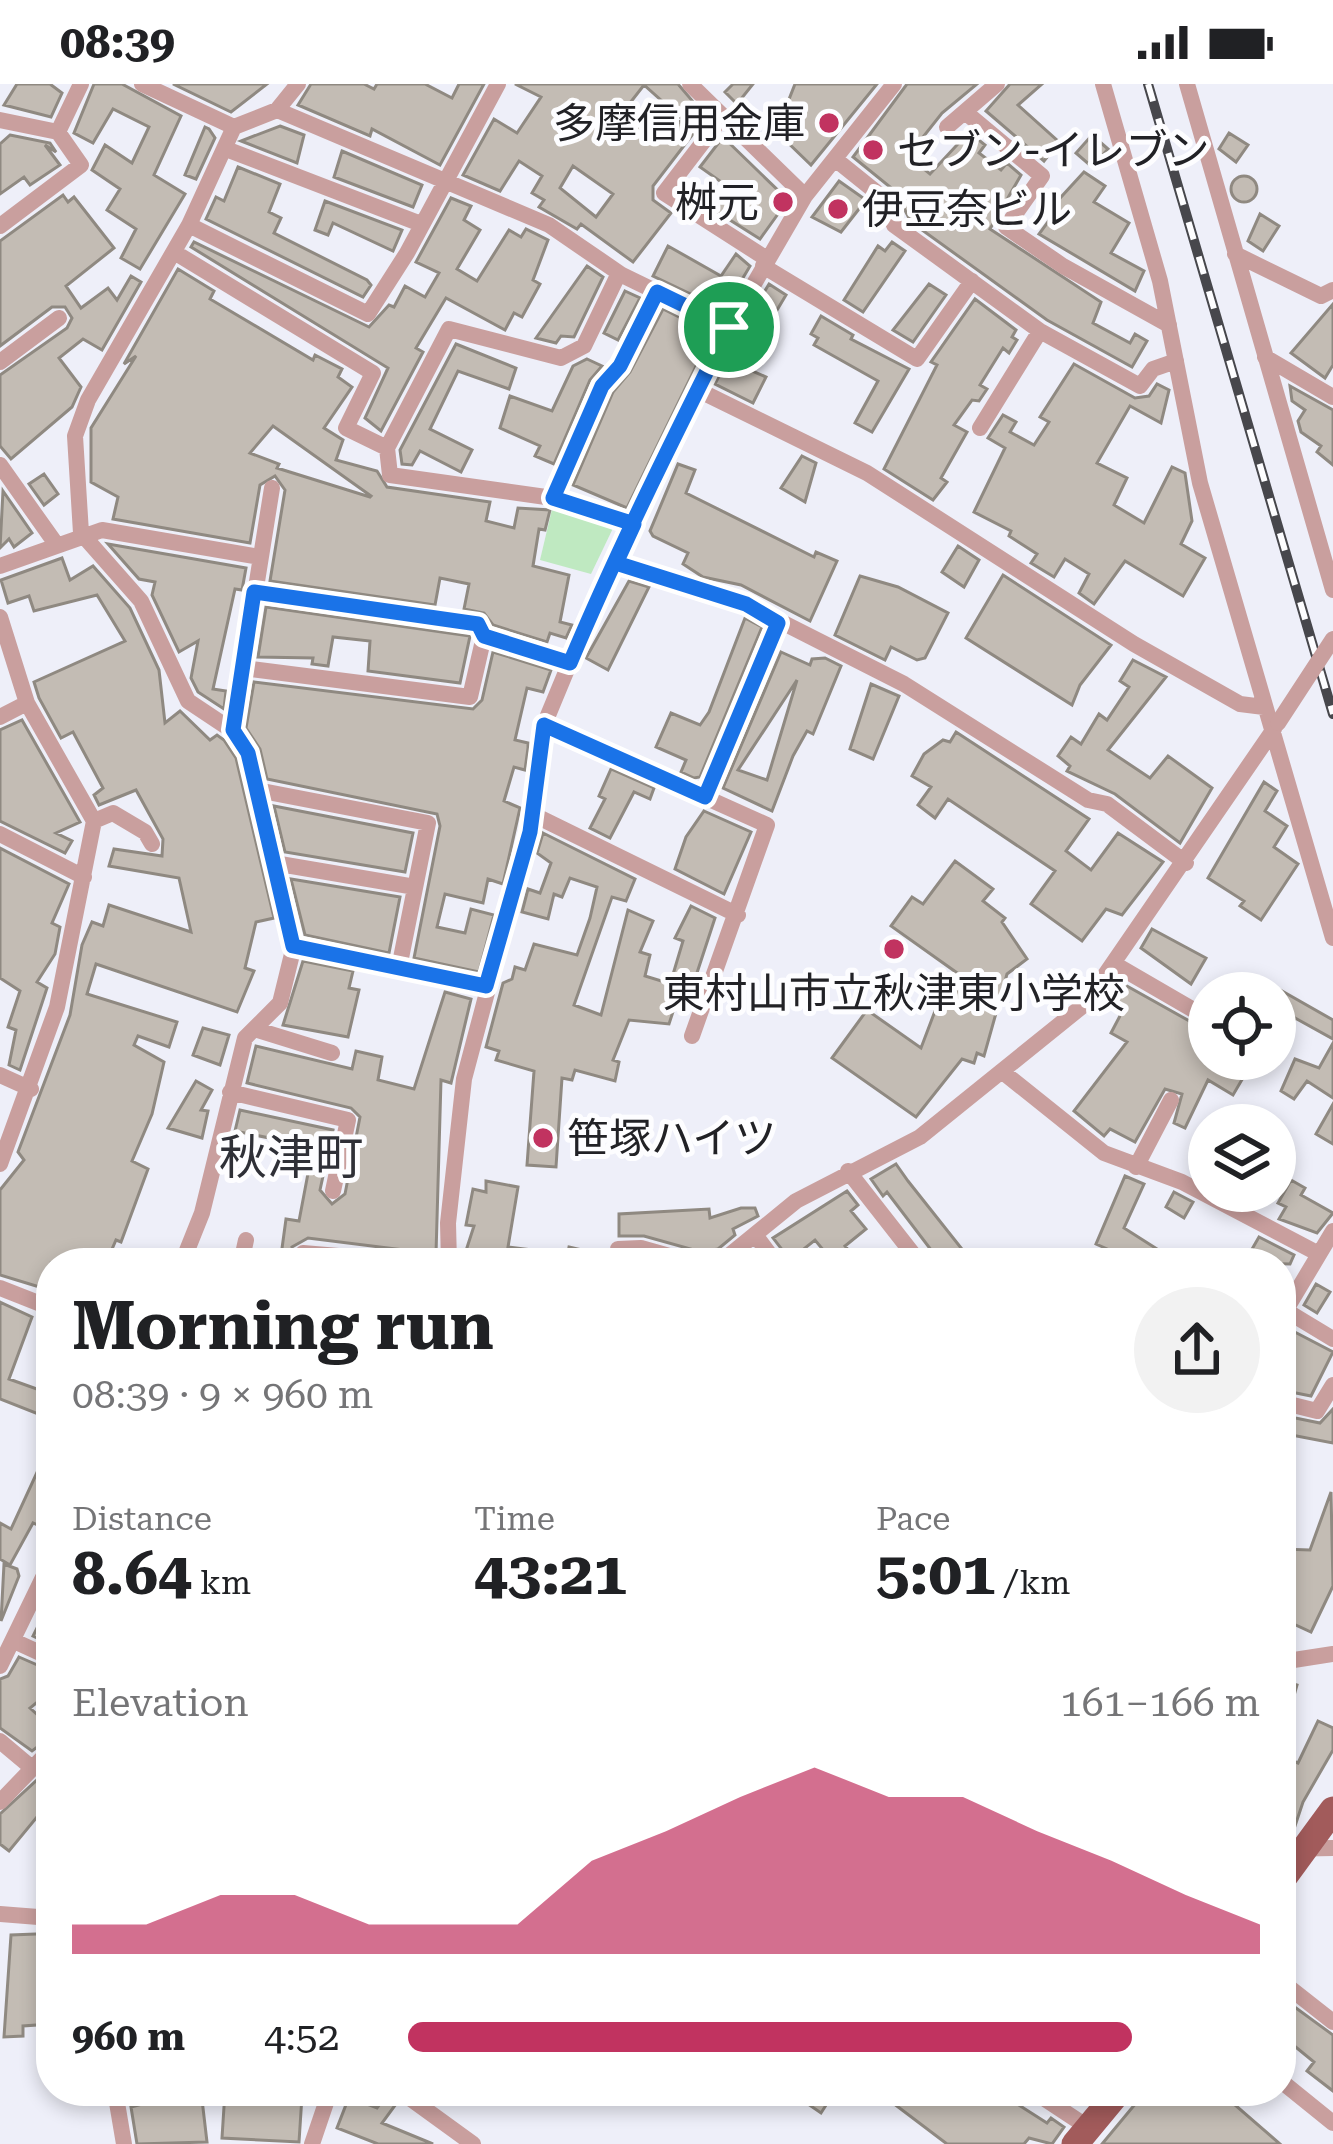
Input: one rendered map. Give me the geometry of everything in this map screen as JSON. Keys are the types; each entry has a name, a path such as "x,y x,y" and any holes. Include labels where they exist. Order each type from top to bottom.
{"main road":[{"path":"1307,1848 1333,1810"},
{"path":"1082,2136 1106,2106"}],"street":[{"path":"58,132 81,84"},
{"path":"154,87 234,127 277,110 298,84"},
{"path":"190,225 368,314 498,84"},
{"path":"690,84 805,196"},
{"path":"947,127 997,84"},
{"path":"1103,84 1169,325 1200,483 1333,938"},
{"path":"1187,84 1333,590"},
{"path":"449,1248 464,1079 532,814 544,725 729,327 805,196 893,85"},
{"path":"277,110 549,225 620,274 729,327"},
{"path":"965,112 1042,176 1006,227 1063,266 1169,325"},
{"path":"723,116 664,193 765,262 917,359 972,281"},
{"path":"0,119 58,132 81,165 0,226"},
{"path":"188,1248 202,1213 244,1038 280,1003 293,946 248,753 233,730 188,700 141,601 80,533 75,436 88,400 190,225 234,127"},
{"path":"226,149 421,224"},
{"path":"835,159 886,200 894,225 1040,331 1140,386 1153,369 1176,361"},
{"path":"174,252 373,373 346,428 387,448"},
{"path":"1235,254 1321,296 1333,290"},
{"path":"620,274 584,346 561,358 449,329 387,448 390,475 553,498 634,524"},
{"path":"553,498 602,386 620,366 657,292"},
{"path":"0,362 59,317"},
{"path":"980,428 1040,331"},
{"path":"1265,357 1333,397"},
{"path":"698,390 867,473 1134,644 1240,704 1264,707"},
{"path":"0,465 56,544"},
{"path":"233,730 272,488"},
{"path":"0,566 80,533 102,530 259,557"},
{"path":"616,563 746,604 904,685 1088,800 1107,804 1186,863"},
{"path":"243,668 470,697 484,636 478,624 254,592"},
{"path":"0,617 27,703 94,821 61,989 32,1089 0,1164"},
{"path":"705,797 778,623"},
{"path":"484,636 570,663"},
{"path":"740,1248 796,1201 920,1137 1085,1004 1186,863 1333,639"},
{"path":"0,717 27,703"},
{"path":"544,725 767,825 692,1036"},
{"path":"257,790 428,824 399,968"},
{"path":"94,821 113,813 145,832 152,844"},
{"path":"532,814 738,915"},
{"path":"0,834 84,877"},
{"path":"274,862 415,887"},
{"path":"293,946 486,986"},
{"path":"1116,965 1188,1007"},
{"path":"254,1028 332,1053"},
{"path":"1004,1073 1104,1154 1182,1182 1319,1254"},
{"path":"0,1075 32,1089"},
{"path":"230,1092 309,1102 348,1120 340,1183"},
{"path":"1136,1167 1171,1100"},
{"path":"848,1171 908,1248"},
{"path":"1296,1292 1333,1231"},
{"path":"756,1236 765,1248"},
{"path":"244,1248 246,1240"},
{"path":"0,1288 36,1302"},
{"path":"1296,1320 1333,1339"},
{"path":"1296,1406 1317,1411 1333,1385"},
{"path":"1,1664 36,1593"},
{"path":"14,1641 36,1651"},
{"path":"1296,1660 1333,1654"},
{"path":"0,1741 32,1768"},
{"path":"0,1802 36,1764"},
{"path":"0,1914 36,1917"},
{"path":"1296,1994 1333,2022"},
{"path":"1296,2091 1329,2113"},
{"path":"117,2106 124,2144"},
{"path":"312,2144 325,2106"},
{"path":"420,2106 472,2144"},
{"path":"1049,2106 1082,2136"}],"green space":[{"path":"553,505 615,524 591,574 540,560"}],"building":[{"path":"17,84 50,84 62,93 51,117 4,105"},
{"path":"94,84 122,84 181,116 154,175 185,194 140,269 121,258 136,229 107,210 120,189 92,170 105,145 132,163 149,127 113,109 93,143 74,133"},
{"path":"173,84 267,84 231,112"},
{"path":"311,84 364,84 374,89 377,84 425,84 452,98 459,84 484,84 440,165 372,129 370,136 298,105"},
{"path":"515,84 678,84 706,117 653,186 653,200 671,213 633,262 581,224 577,229 539,207 544,200 532,193 542,176 519,161 500,191 463,175 494,119 517,133 541,97","holes":["644,85 682,119 666,139 626,108","573,166 613,194 596,217 560,188"]},
{"path":"733,84 753,84 737,104 725,92"},
{"path":"795,84 877,84 811,165 782,137 799,120 786,107"},
{"path":"907,84 977,84 942,113 908,156 930,174 969,132 985,145 979,153 1001,170 1007,163 1021,175 990,229 1101,302 1093,323 1130,343 1135,334 1147,341 1132,367 1047,320 911,222 895,191 853,157"},
{"path":"1010,84 1042,84 1018,105 1059,142 1044,161 986,111"},
{"path":"280,126 304,135 297,163 241,141"},
{"path":"205,127 215,138 196,179 185,175"},
{"path":"1229,133 1248,145 1236,162 1219,149"},
{"path":"10,135 50,143 56,152 45,145 60,165 30,185 24,177 0,194 0,144"},
{"path":"1092,135 1108,149 1092,167 1076,153"},
{"path":"723,137 788,200 760,239 711,208 727,186 700,167"},
{"path":"342,151 422,185 413,207 334,177"},
{"path":"238,167 280,184 269,212 281,218 274,233 367,280 371,285 363,297 206,219 216,197 224,201"},
{"path":"1084,172 1105,186 1094,202 1129,223 1111,253 1144,271 1135,291 1039,234 1056,211 1051,208"},
{"path":"1244,176 1257,189 1244,202 1231,189"},
{"name":"伊豆奈ビル","path":"839,181 866,200 841,232 812,217"},
{"path":"63,195 68,202 74,197 114,248 66,286 81,308 108,288 117,300 131,276 141,282 102,350 83,339 59,358 81,387 72,407 11,459 0,446 0,375 67,328 72,318 65,307 52,307 0,346 0,241"},
{"path":"451,198 471,206 464,220 480,230 457,269 477,281 509,230 521,237 526,229 548,240 533,280 540,284 522,317 514,313 505,330 446,298 416,348 423,352 381,431 365,418 388,368 191,247 194,242 369,327 389,305 394,307 405,286 425,297 439,273 416,262"},
{"path":"325,201 402,230 393,251 333,223 328,235 315,230"},
{"path":"1260,214 1279,226 1263,251 1248,241"},
{"path":"892,242 905,251 863,312 844,300 878,246 885,251"},
{"path":"668,246 721,276 736,254 750,266 731,298 724,294 718,307 653,276"},
{"path":"587,266 603,277 574,337 561,336 556,343 536,338"},
{"path":"178,269 214,291 210,299 313,360 315,355 342,369 338,377 352,387 324,428 343,440 336,460 377,471 387,487 490,502 486,521 514,528 518,508 550,510 545,530 539,529 533,566 569,575 560,622 572,625 566,638 550,633 547,642 493,625 484,613 464,609 469,584 440,578 435,605 270,581 285,490 275,476 260,485 250,543 113,519 118,497 91,482 91,428 136,356 124,364","holes":["273,426 371,496 277,468 279,464 250,453"]},
{"path":"769,284 786,295 767,327 750,316"},
{"path":"929,284 946,295 913,342 893,330"},
{"path":"625,291 640,298 618,340 604,333"},
{"path":"975,299 1016,330 1012,337 1017,340 1009,353 1003,348 980,385 987,389 979,401 972,400 954,425 967,432 941,478 947,482 933,500 884,469 937,365 931,362"},
{"path":"1333,304 1333,365 1325,378 1291,353"},
{"path":"663,309 697,326 690,341 705,348 627,508 573,485 613,392 630,372"},
{"path":"821,316 853,335 851,339 909,369 872,432 855,423 878,381 814,345 818,338 811,334"},
{"path":"456,344 516,368 509,389 458,371 430,429 472,450 461,472 420,451 412,465 402,464 400,450"},
{"path":"587,359 602,366 590,380 554,464 535,456 540,446 500,428 510,396 552,411 573,366"},
{"path":"727,360 766,377 753,403 715,384"},
{"path":"1074,364 1135,398 1149,396 1157,384 1169,390 1161,423 1130,406 1097,463 1127,478 1114,505 1144,523 1172,467 1185,473 1192,521 1181,544 1205,558 1183,596 1125,561 1094,604 1079,593 1089,574 1065,559 1054,577 1031,563 1037,554 1009,536 1011,531 974,512 1005,448 988,438 1003,415 1016,422 1010,432 1034,445 1049,422 1040,417"},
{"path":"1290,386 1333,410 1333,465 1317,452 1321,446 1301,432 1298,421 1305,410 1292,401"},
{"path":"802,456 816,463 805,502 781,488"},
{"path":"678,464 695,470 686,493 814,557 816,552 837,561 810,621 741,585 703,577 683,564 688,553 653,536 650,531"},
{"path":"44,474 58,494 44,505 29,484"},
{"path":"3,491 32,533 14,547 9,539 0,548"},
{"path":"108,544 246,568 242,590 235,589 213,689 226,691 224,709 198,692 191,678 198,641 179,652 152,595 155,582 139,579"},
{"path":"958,546 979,560 964,587 942,572"},
{"path":"62,558 70,580 93,566 130,608 159,670 165,723 180,711 210,740 217,735 224,740 236,758 274,918 256,922 245,968 254,971 237,1012 96,964 87,994 177,1022 169,1047 138,1036 134,1045 164,1062 152,1114 132,1161 148,1169 121,1242 116,1240 113,1248 36,1248 36,1286 0,1275 0,1190 24,1160 18,1152 70,1015 82,945 92,922 103,926 109,905 191,932 179,878 109,866 114,849 162,856 163,839 136,790 99,805 94,795 103,788 73,732 61,738 34,682 125,641 97,595 34,611 29,596 8,603 1,580"},
{"path":"1003,575 1111,645 1080,685 1072,705 966,638"},
{"path":"860,576 898,587 948,613 925,658 917,660 891,647 885,660 835,635"},
{"path":"629,581 649,587 608,670 586,658"},
{"path":"266,607 470,636 460,683 368,671 370,641 333,637 328,666 312,664 313,658 258,657"},
{"path":"745,618 762,627 700,777 694,778 681,772 686,760 656,747 671,713 700,725 709,712"},
{"path":"493,652 551,670 543,692 527,688 515,740 528,743 528,748 525,770 514,767 504,801 520,808 503,884 488,879 483,903 445,894 437,927 465,933 471,909 494,915 479,972 414,958 440,826 437,814 267,779 260,749 246,728 254,682 473,709 482,700"},
{"path":"781,652 810,665 812,659 825,658 841,666 813,734 807,731 793,756 772,811 723,788","holes":["797,680 767,780 738,770"]},
{"path":"1133,660 1166,677 1108,750 1150,778 1168,756 1212,788 1180,843 1115,794 1067,771 1070,766 1058,756 1071,737 1081,744 1099,714 1107,720 1129,687 1120,681"},
{"path":"871,684 899,696 873,759 850,749"},
{"path":"22,720 80,822 56,833 72,841 65,853 0,821 0,730"},
{"path":"956,732 1089,819 1066,851 1091,870 1118,833 1163,862 1122,915 1106,909 1082,941 1031,904 1055,871 948,799 935,818 918,805 931,787 912,776 924,754 943,740 950,742"},
{"path":"611,769 654,788 650,799 634,792 610,838 590,828 605,799 599,796"},
{"path":"1264,782 1277,791 1265,811 1287,826 1274,847 1298,864 1261,920 1240,906 1244,901 1208,878"},
{"path":"274,806 413,833 405,872 285,852"},
{"path":"704,811 751,832 724,894 675,869 686,837"},
{"path":"543,833 635,879 626,901 612,897 574,1005 601,1015 628,910 653,921 640,952 650,955 645,976 681,987 669,1024 629,1020 613,1060 619,1062 615,1081 575,1070 572,1080 562,1078 556,1167 527,1165 534,1071 496,1060 499,1051 486,1047 503,983 512,979 515,967 525,970 534,944 577,955 590,918 597,887 570,878 562,897 554,894 548,919 522,912 528,889 540,893 551,863 537,853"},
{"path":"0,848 69,884 52,923 60,927 55,954 37,982 47,988 20,1070 9,1065 16,1030 8,1027 20,991 0,978"},
{"path":"955,861 993,889 983,901 1005,918 1002,922 1027,959 1007,974 984,1056 977,1053 974,1063 962,1059 916,1117 832,1058 867,1010 921,1048 935,1011 953,1003 960,975 891,926 912,897 923,904"},
{"path":"291,879 400,897 389,953 305,935"},
{"path":"691,906 715,918 692,988 671,981 683,941 675,938"},
{"path":"1152,929 1206,958 1198,972 1188,972 1188,982 1141,948"},
{"path":"303,961 353,971 349,988 359,990 348,1037 283,1025"},
{"path":"1118,981 1188,1020 1188,1080 1208,1080 1196,1104 1188,1104 1185,1128 1174,1123 1182,1094 1165,1089 1135,1142 1110,1129 1104,1136 1074,1111 1127,1042 1111,1033 1122,1012 1106,1002"},
{"path":"445,992 471,999 451,1083 441,1080 436,1248 388,1248 308,1238 292,1248 282,1248 286,1219 299,1221 313,1147 235,1131 240,1110 333,1130 320,1190 332,1204 345,1194 360,1117 351,1108 247,1083 256,1046 352,1069 356,1051 382,1057 378,1080 414,1089"},
{"path":"1296,999 1333,1020 1333,1039 1296,1019"},
{"path":"203,1028 229,1035 220,1065 193,1055"},
{"path":"1333,1043 1333,1098 1307,1081 1294,1099 1281,1091 1286,1080 1296,1080 1296,1059 1319,1068"},
{"path":"1208,1080 1242,1080 1233,1095"},
{"path":"196,1081 212,1090 201,1110 208,1111 202,1138 168,1128"},
{"path":"1333,1104 1333,1144 1316,1134"},
{"path":"896,1164 961,1248 930,1248 887,1192 883,1196 871,1179"},
{"path":"1125,1176 1144,1184 1124,1228 1155,1248 1096,1244"},
{"path":"486,1181 518,1187 508,1247 516,1248 467,1248 474,1226 466,1225 473,1189 486,1192"},
{"path":"1296,1183 1305,1188 1301,1195 1333,1213 1317,1233 1279,1219 1283,1212 1296,1212"},
{"path":"847,1191 858,1205 851,1211 866,1229 847,1248 822,1248 815,1240 805,1248 781,1248 773,1238"},
{"path":"1174,1192 1188,1199 1184,1218 1166,1207"},
{"path":"741,1208 755,1208 758,1216 733,1229 735,1235 719,1248 687,1248 644,1236 619,1236 619,1214 709,1209 710,1218"},
{"path":"1259,1237 1280,1248 1253,1248"},
{"path":"1316,1284 1330,1292 1317,1313 1304,1305"},
{"path":"0,1302 32,1317 9,1379 36,1389 36,1413 0,1399"},
{"path":"1296,1333 1333,1352 1311,1396 1296,1393"},
{"path":"1333,1409 1333,1443 1296,1436 1296,1418 1320,1423"},
{"path":"36,1475 36,1524 10,1565 0,1559 0,1523 11,1529"},
{"path":"1331,1492 1333,1586 1311,1632 1296,1625 1296,1550 1310,1550"},
{"path":"4,1564 17,1569 19,1576 1,1621"},
{"path":"19,1657 36,1664 36,1703 30,1708 36,1713 36,1748 32,1751 0,1728 0,1679 8,1676"},
{"path":"1318,1721 1333,1728 1333,1750 1296,1823 1296,1762"},
{"path":"36,1781 36,1818 9,1851 0,1844 0,1814"},
{"path":"36,1934 36,2025 23,2026 23,2036 4,2037 11,1935"},
{"path":"1296,2008 1333,2035 1333,2091 1307,2071 1314,2062 1296,2047"},
{"path":"203,2106 207,2142 137,2144 131,2107"},
{"path":"224,2106 301,2106 299,2142 222,2138"},
{"path":"346,2106 395,2106 382,2123 433,2144 378,2144 337,2128"},
{"path":"897,2106 1020,2106 1047,2123 1051,2118 1064,2127 1052,2144 1029,2138 1024,2144 947,2144"},
{"path":"1134,2106 1236,2106 1280,2144 1102,2144"}],"railway":[{"path":"1148,84 1333,714"}],"place":[{"name":"多摩信用金庫","path":"829,123"},
{"name":"セブン-イレブン","path":"873,150"},
{"name":"桝元","path":"783,202"},
{"name":"伊豆奈ビル","path":"838,209"},
{"name":"東村山市立秋津東小学校","path":"894,949"},
{"name":"笹塚ハイツ","path":"543,1138"}],"district":[{"name":"秋津町","path":"291,1158"}],"route":[{"path":"729,327 616,563 590,614 570,663 484,636 478,624 254,592 233,730 248,753 293,946 486,986 530,832 544,725 705,797 778,623 746,604 616,563 634,524 553,498 602,386 620,366 657,292 729,327"}]}
